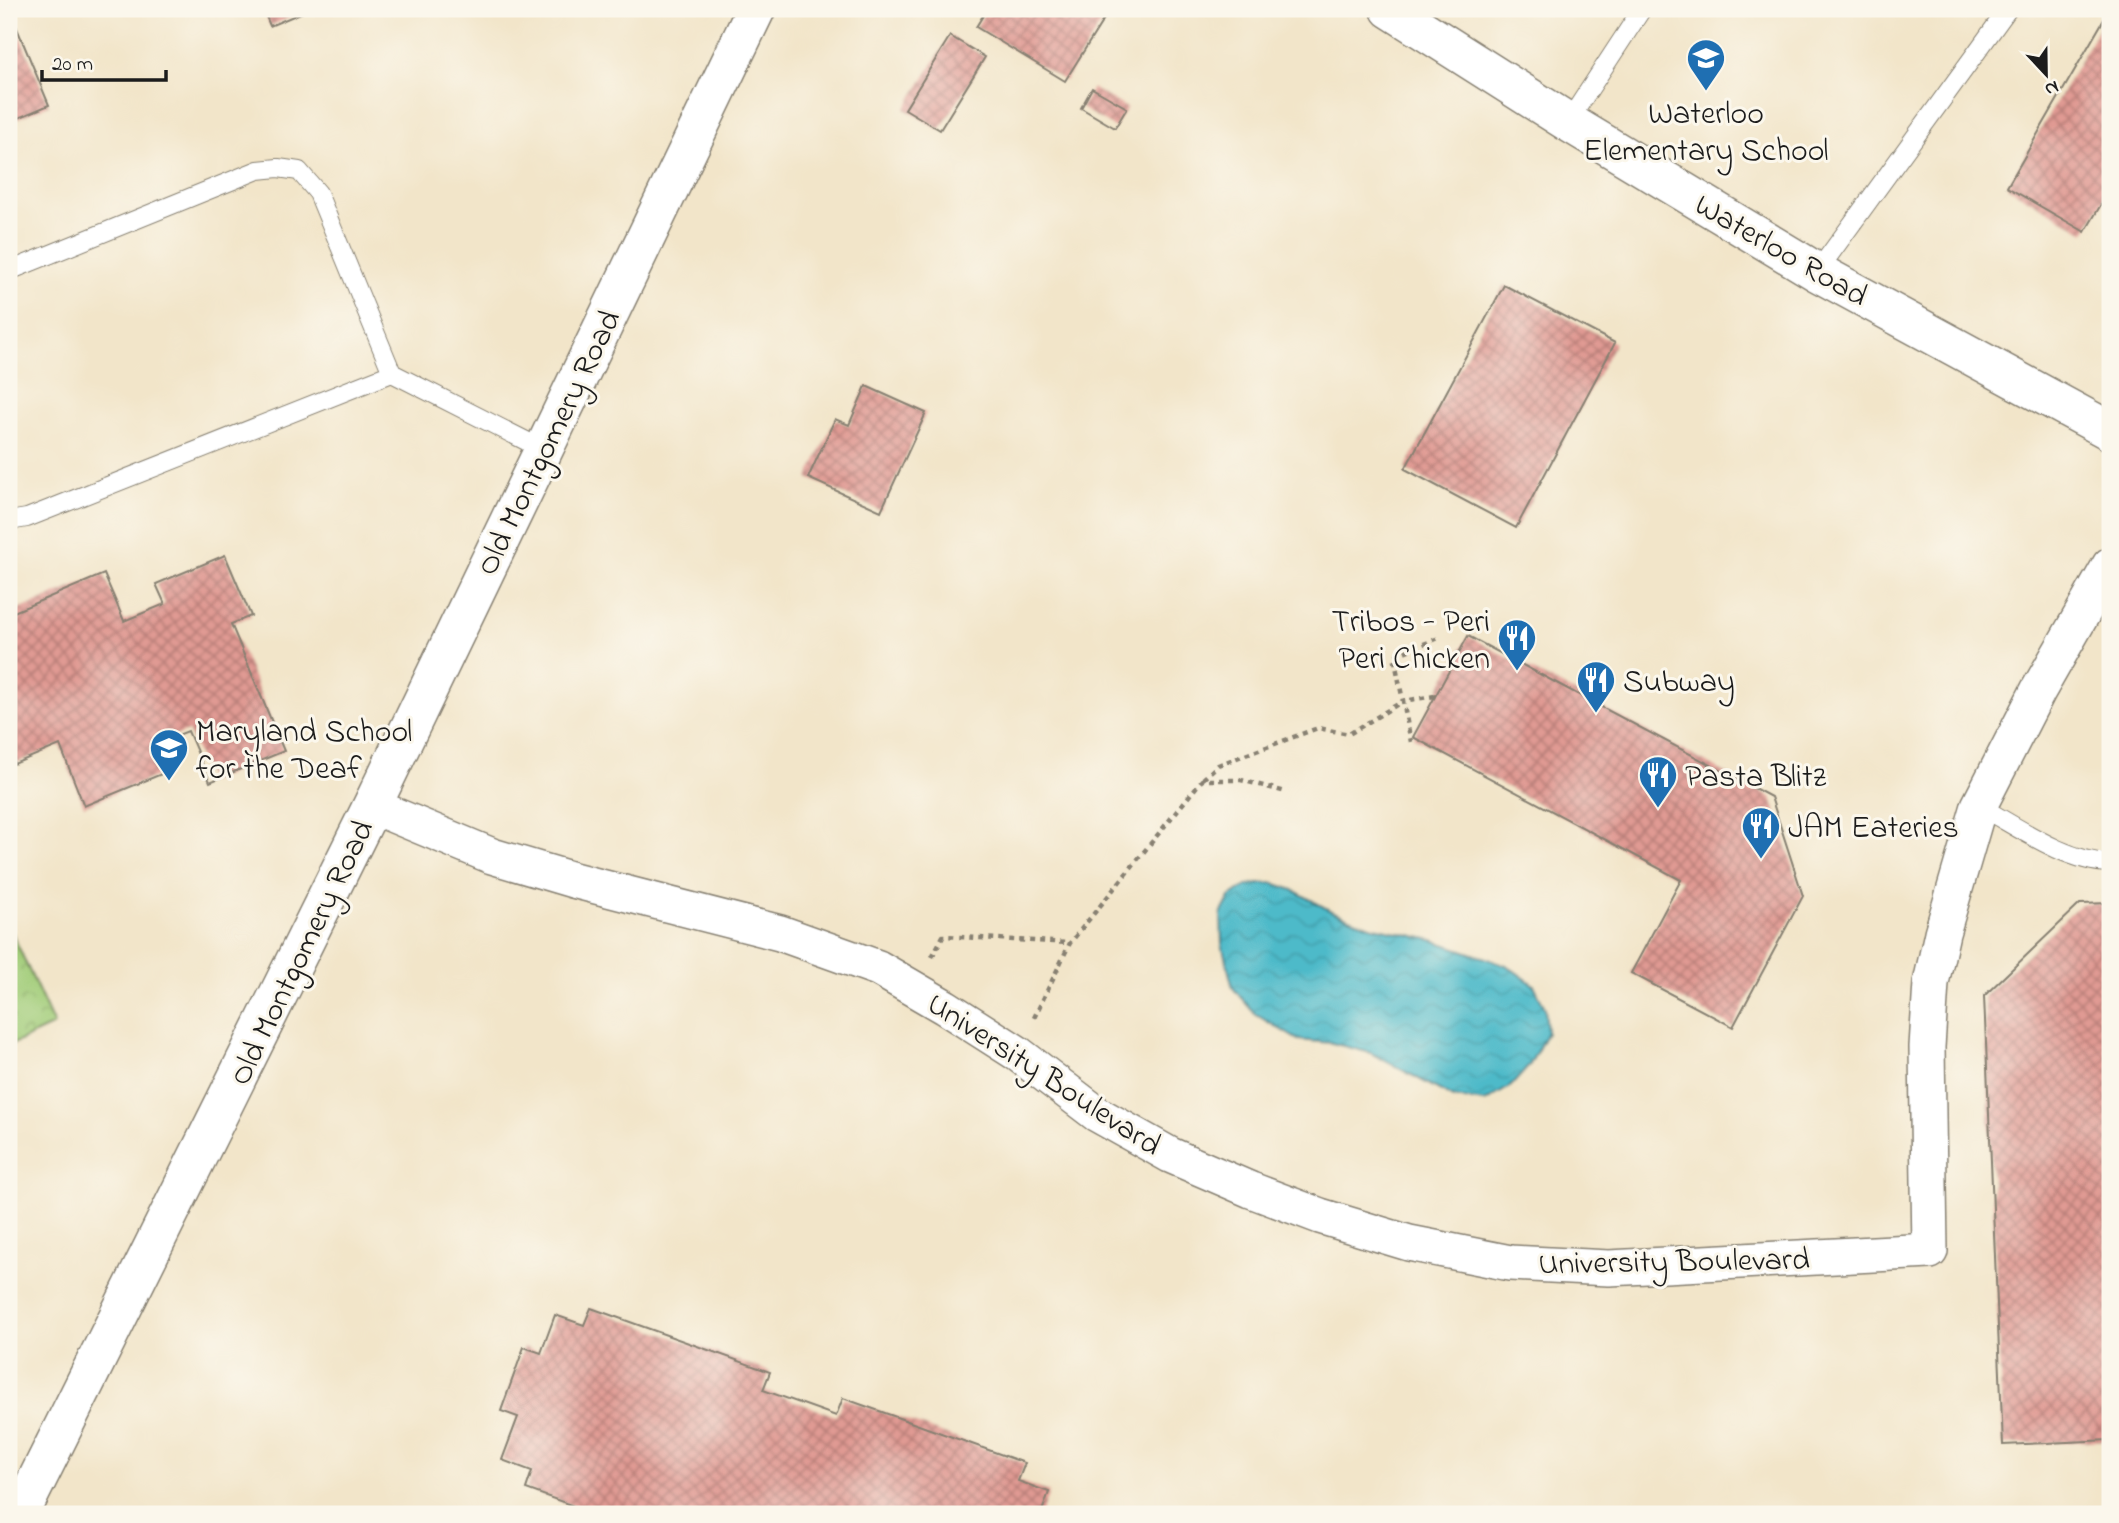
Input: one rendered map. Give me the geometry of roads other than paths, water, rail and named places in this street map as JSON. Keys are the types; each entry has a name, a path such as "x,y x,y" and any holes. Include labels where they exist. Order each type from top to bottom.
{"street":[{"name":"Old Montgomery Road","path":"20,1514 372,806 756,9"},
{"name":"Waterloo Road","path":"1390,9 1568,122 1817,272 2110,431"},
{"name":"University Boulevard","path":"372,806 492,856 573,880 780,933 878,968 1017,1053 1097,1114 1170,1155 1251,1190 1409,1242 1510,1263 1609,1268 1930,1251 1927,1047 1931,983 1942,933 1979,807 2038,691 2110,565"}],"lane":[{"path":"1568,122 1642,9"},
{"path":"1817,272 2008,9"},
{"path":"9,271 258,170 278,168 299,172 318,193 392,373 542,449"},
{"path":"9,520 27,518 392,373"},
{"path":"1979,807 2063,852 2110,863"}],"water":[{"path":"1273,883 1370,926 1432,940 1506,965 1534,985 1545,1008 1547,1032 1529,1066 1511,1086 1485,1102 1454,1098 1371,1053 1332,1043 1298,1040 1255,1014 1233,988 1222,944 1221,914 1230,897 1248,885"}],"place":[{"name":"Waterloo Elementary School","path":"1706,92"},
{"name":"Tribos - Peri Peri Chicken","path":"1517,672"},
{"name":"Subway","path":"1596,714"},
{"name":"Maryland School for the Deaf","path":"169,782"},
{"name":"Pasta Blitz","path":"1658,809"},
{"name":"JAM Eateries","path":"1761,860"}]}
